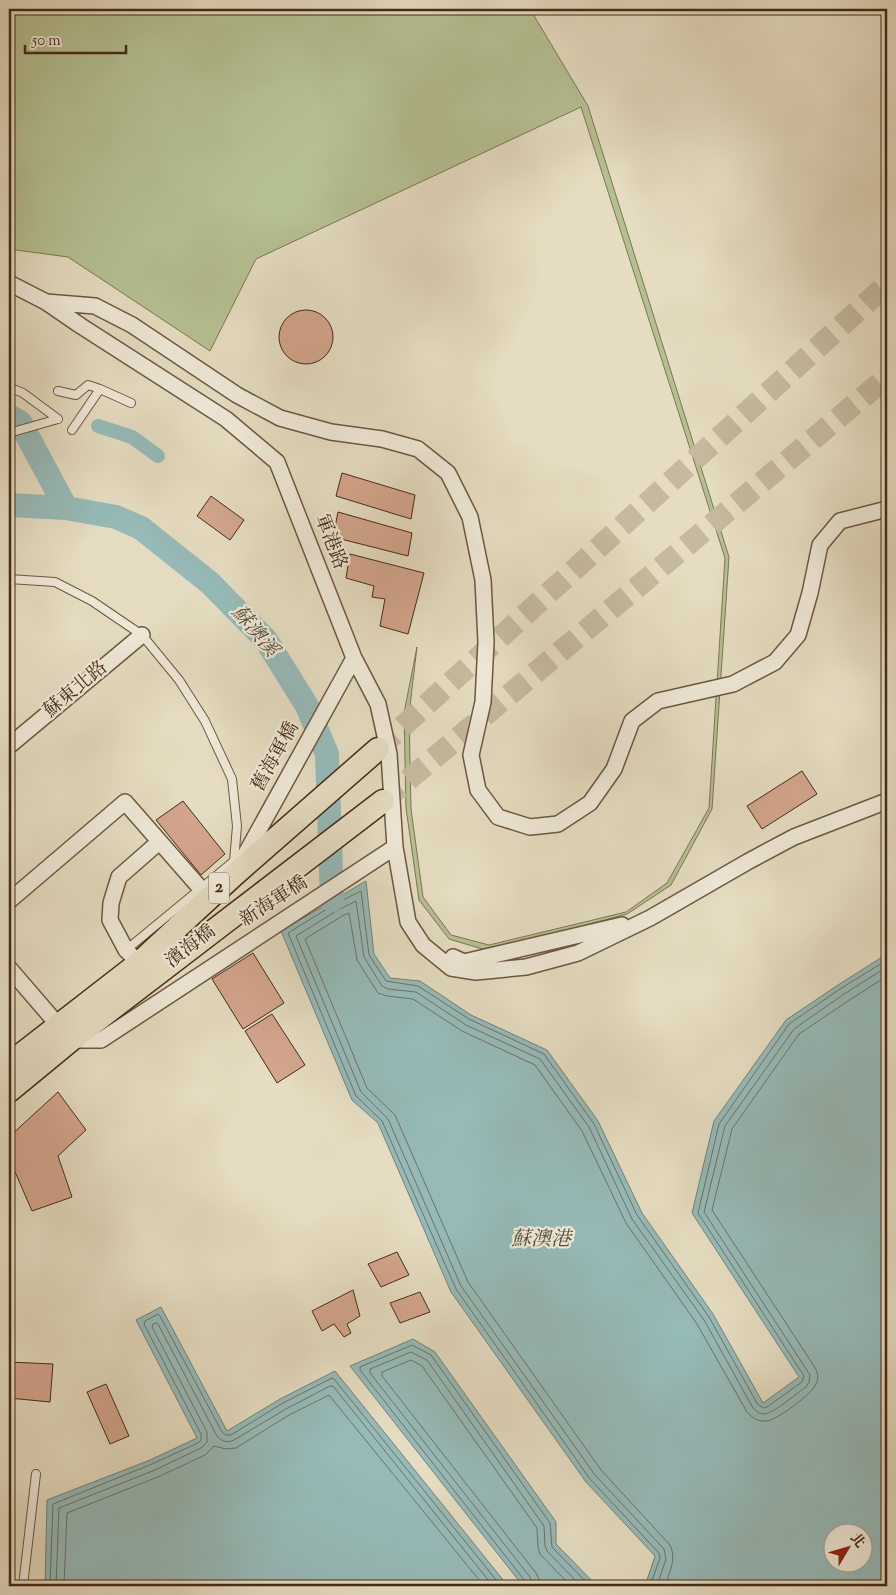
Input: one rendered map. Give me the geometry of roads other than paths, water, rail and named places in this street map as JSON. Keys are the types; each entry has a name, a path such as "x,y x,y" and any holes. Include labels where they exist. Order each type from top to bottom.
{"main road":[{"name":"2","path":"9,1091 65,1032 132,956 234,875 378,749"},
{"name":"濱海橋","path":"65,1032 383,801"},
{"name":"2","path":"9,1064 65,1032"}],"street":[{"name":"軍港路","path":"9,283 46,302 226,419 277,462 354,658 378,704 389,754 395,847 408,922 424,945 464,962 650,918 794,837 887,802"},
{"path":"46,302 95,306 132,325 237,395 280,418 331,432 382,439 418,449 448,473 470,517 483,580 486,642 483,702 471,755 478,790 498,817 530,827 558,824 590,803 614,769 632,721 658,701 733,684 775,662 798,635 810,593 820,545 840,520 882,512 887,509"},
{"name":"蘇東北路","path":"9,746 142,635"},
{"name":"舊海軍橋","path":"234,875 354,658"},
{"path":"9,902 125,802 201,889"},
{"path":"132,956 110,920 110,903 119,877 159,842"},
{"name":"新海軍橋","path":"65,1032 102,1040 395,847"},
{"path":"9,968 65,1032"}],"lane":[{"path":"58,391 76,395 88,385 132,403"},
{"path":"9,387 23,393 58,419 9,433"},
{"path":"72,430 100,389"},
{"path":"9,578 55,582 92,601 142,635 179,680 205,721 232,779 237,826 234,861 201,889 132,956"},
{"path":"23,1586 36,1474"}],"water":[{"name":"蘇澳港","path":"366,881 374,954 390,978 420,981 471,1015 547,1050 598,1121 642,1213 713,1314 763,1403 799,1377 692,1213 714,1121 786,1020 887,954 887,1586 645,1586 655,1556 586,1482 451,1292 378,1123 352,1100 281,931"},
{"path":"161,1307 227,1431 280,1399 335,1371 508,1586 45,1586 47,1500 150,1460 197,1438 136,1320"},
{"path":"413,1339 435,1352 556,1522 556,1544 597,1586 523,1586 350,1366"}],"waterway":[{"path":"9,416 20,422 66,508"},
{"path":"98,426 132,437 158,456"},
{"name":"蘇澳溪","path":"9,505 66,508 116,517 141,528 210,583 266,640 307,706 327,754 332,900"}],"tunnel":[{"path":"378,749 887,284"},
{"path":"383,801 887,377"}]}
